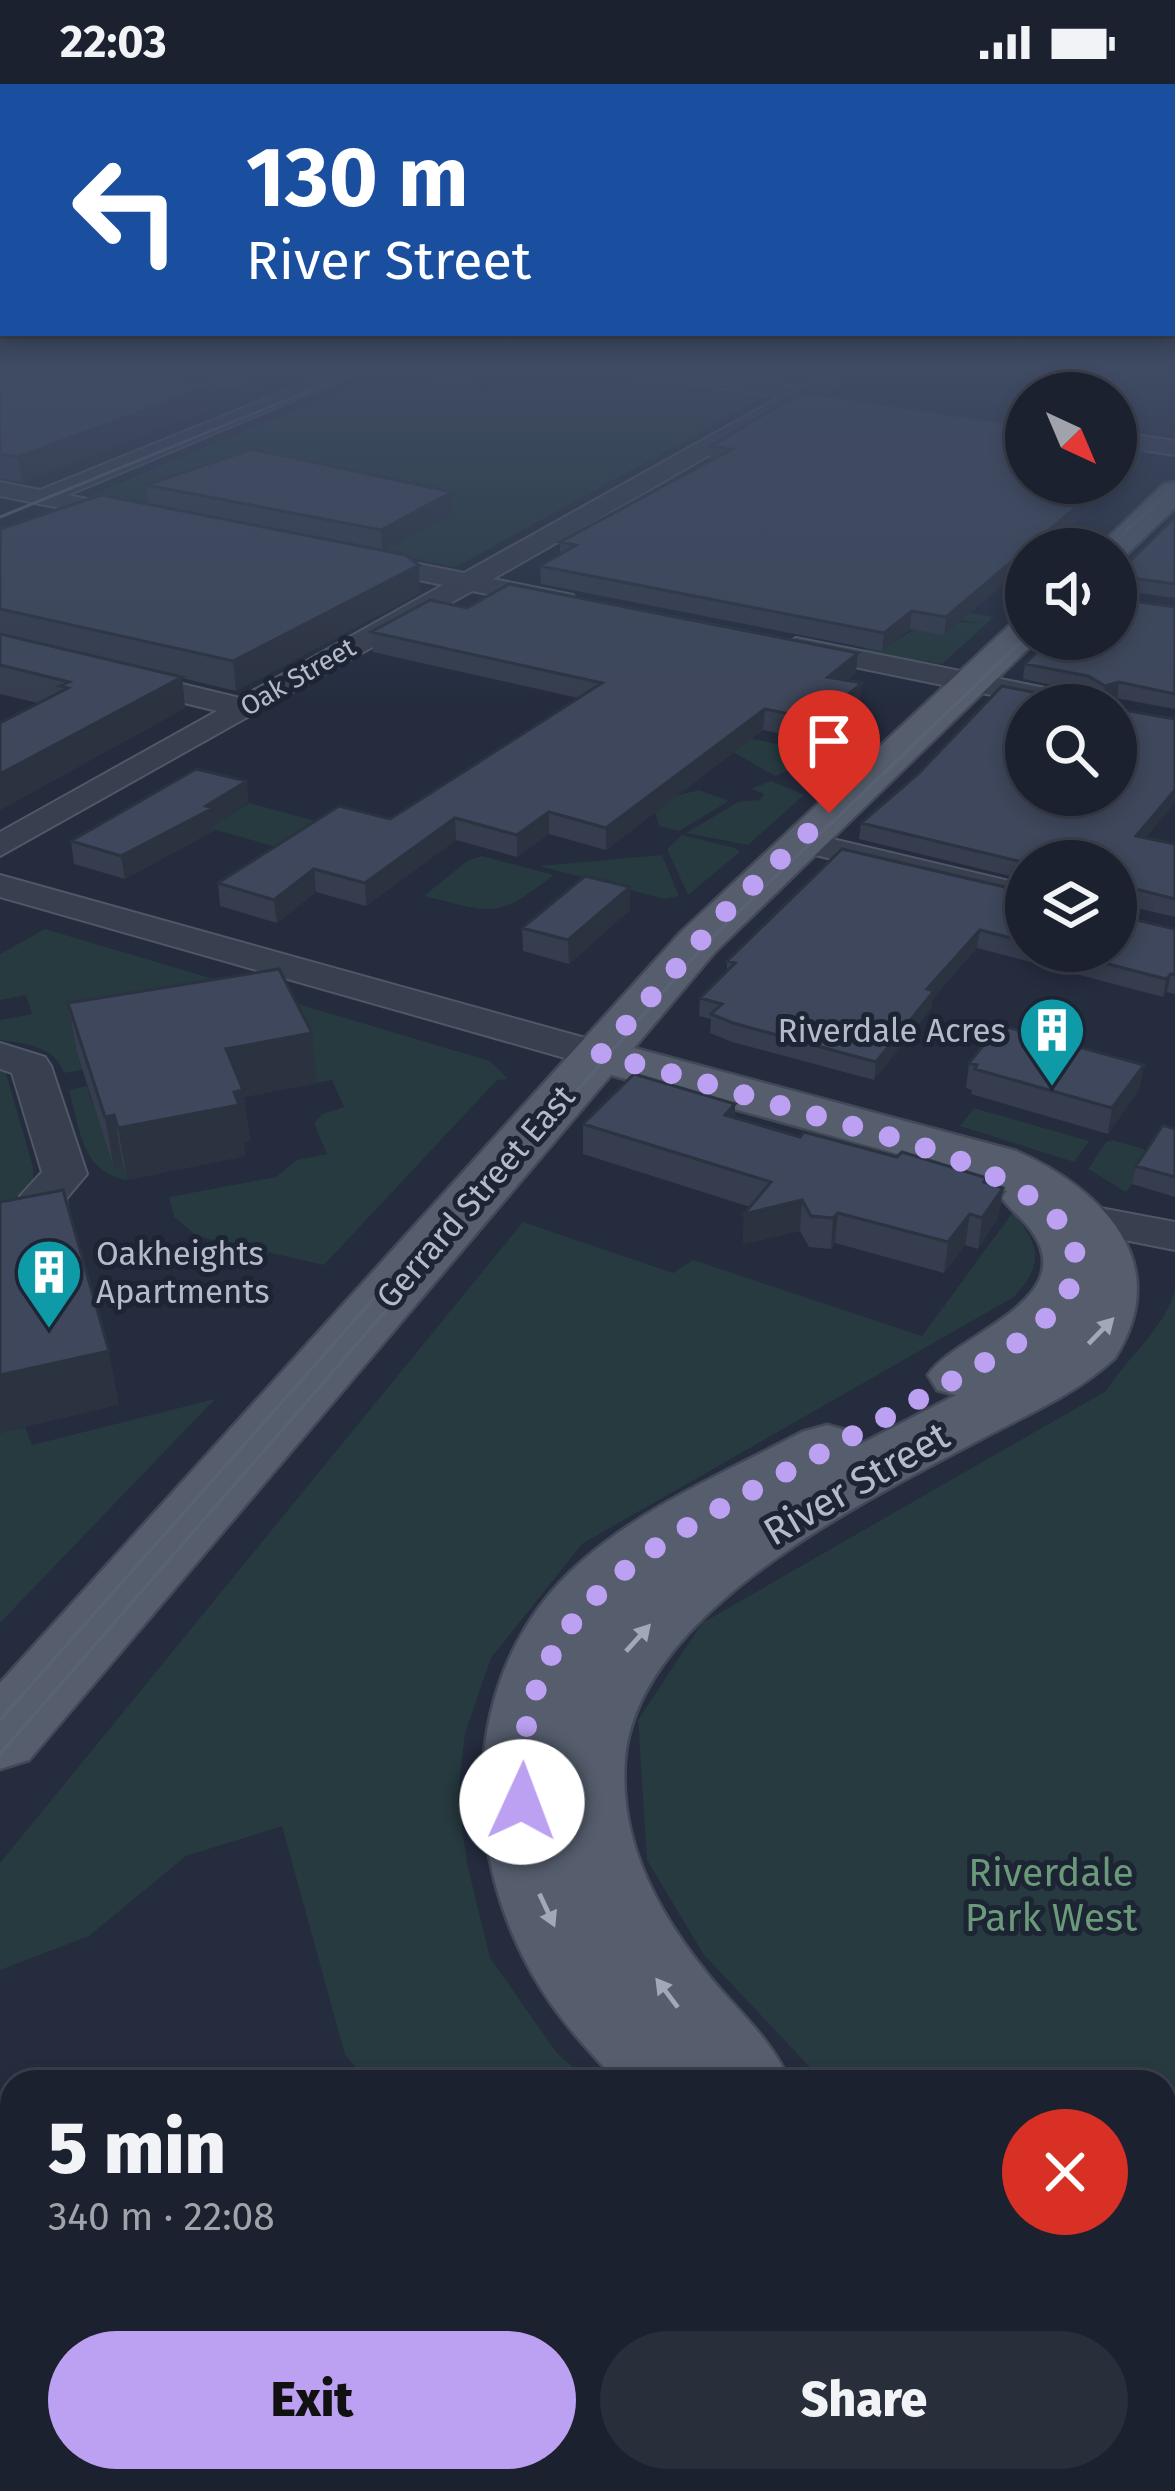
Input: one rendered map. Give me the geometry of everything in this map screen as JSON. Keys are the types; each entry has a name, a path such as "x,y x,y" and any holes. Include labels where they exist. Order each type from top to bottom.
{"main road":[{"path":"1161,519 1175,491"},
{"name":"Gerrard Street East","path":"0,1737 729,908 1005,650"},
{"name":"River Street","path":"600,1055 995,1163 1028,1177 1058,1192 1095,1221 1118,1254 1125,1281 1122,1306 1107,1328 1034,1382 834,1488 714,1569 662,1612 624,1654 598,1707 584,1755 591,1856 631,1945 684,2017 732,2070"},
{"name":"River Street","path":"668,2070 620,2020 563,1946 538,1892 524,1829 521,1776 526,1723 565,1632 604,1583 671,1534 1012,1347 1064,1295 1076,1259 1050,1211 994,1176 928,1148"}],"street":[{"path":"0,514 82,480"},
{"name":"Oak Street","path":"0,846 647,480"},
{"path":"0,489 160,521"},
{"path":"337,556 580,604"},
{"path":"762,640 1005,689"},
{"path":"8,658 244,708"},
{"path":"799,841 1005,891"},
{"name":"River Street","path":"0,886 600,1055"},
{"path":"0,1055 30,1066 65,1174 43,1196 45,1215 0,1224"},
{"name":"River Street","path":"1095,1221 1175,1236"}],"green space":[{"path":"126,480 613,480 456,567 91,495"},
{"path":"970,613 994,617 942,664 862,652 878,638 895,642 935,624 981,624 958,619"},
{"path":"707,729 823,754 775,776 702,734"},
{"path":"771,781 804,795 748,845 686,833 738,802 760,800 764,794 751,789"},
{"path":"699,790 729,801 679,831 659,826 652,802"},
{"path":"249,803 341,828 297,853 209,828"},
{"path":"682,835 740,852 688,895 667,849"},
{"path":"662,855 679,896 665,899 539,866"},
{"path":"482,856 554,875 519,900 493,909 424,896 467,861"},
{"path":"45,929 490,1061 508,1079 497,1080 324,1265 197,1236 174,1217 169,1197 276,1177 297,1160 327,1154 314,1123 322,1114 344,1107 332,1080 317,1083 77,1053 82,1070 64,1073 47,1052 0,1040 0,1020 32,1014 26,995 0,1000 0,954"},
{"path":"0,1071 6,1073 33,1167 33,1183 19,1194 21,1207 0,1211"},
{"path":"87,1086 93,1105 103,1104 114,1167 123,1166 127,1180 100,1168 85,1147 69,1090"},
{"path":"974,1108 1089,1141 1074,1162 960,1126"},
{"path":"1106,1142 1153,1152 1126,1192 1088,1169"},
{"path":"1013,1212 1035,1254 1031,1274 1014,1297 582,1544 491,1658 465,1733 458,1797 467,1863 490,1958 557,2053 576,2070 358,2070 345,2055 282,1826 186,1856 89,1936 0,1970 0,1863 523,1222 673,1273 693,1260 922,1336"},
{"name":"Riverdale Park West","path":"1175,1290 1175,2070 813,2070 704,1955 647,1860 638,1720 702,1623 1106,1391"},
{"path":"215,1399 0,1623 0,1433 25,1427 32,1445"}],"building":[{"path":"160,480 398,480 452,492 381,530 146,485"},
{"path":"674,480 1005,480 1005,504 1080,504 1052,528 1005,528 1005,567 946,617 912,611 884,633 540,566 576,545 560,542"},
{"path":"101,495 406,555 419,565 233,661 0,609 0,529"},
{"path":"1175,517 1175,584 1137,579 1137,554"},
{"path":"509,584 858,653 828,677 862,683 818,720 765,709 606,828 549,812 517,835 455,818 365,883 314,869 274,900 218,883 339,806 390,819 602,683 371,632 430,600 467,608"},
{"path":"1137,602 1175,607 1175,694 1137,684 1102,684 1088,676 1025,664 1029,660 1137,660"},
{"path":"0,634 182,677 0,774 0,723 68,688 60,686 69,682 0,665"},
{"path":"1002,686 1005,816 1137,816 1137,712 1175,719 1175,790 1136,836 1175,844 1175,899 1137,889 1137,840 1005,840 1005,858 861,823 918,774"},
{"path":"196,769 247,781 206,806 213,808 121,856 71,841"},
{"path":"842,849 1005,887 1005,937 980,930 927,989 934,991 876,1062 711,1014 722,1004 700,998 735,963 727,961"},
{"path":"585,876 630,887 568,940 522,928"},
{"path":"1137,920 1175,929 1175,975 1166,979 1137,971"},
{"path":"279,969 312,1033 226,1049 243,1090 234,1092 239,1105 118,1128 114,1115 105,1117 68,1003"},
{"path":"1000,1025 1144,1065 1112,1108 975,1069 977,1065 969,1063"},
{"path":"634,1074 735,1104 725,1115 800,1137 804,1132 897,1157 902,1152 987,1178 984,1182 1003,1188 982,1218 970,1214 948,1242 838,1213 833,1218 811,1216 802,1200 744,1214 771,1182 583,1124"},
{"path":"1163,1125 1175,1129 1175,1177 1136,1166"},
{"name":"Oakheights Apartments","path":"63,1190 109,1351 0,1375 0,1202"}],"tram line":[{"path":"0,517 90,480"},
{"path":"1130,528 1175,486"},
{"path":"0,1754 705,944 1005,657"},
{"path":"0,1720 384,1287"}],"place":[{"name":"Riverdale Acres","path":"1052,1089"},
{"name":"Oakheights Apartments","path":"49,1331"}],"route":[{"path":"522,1802 526,1723 545,1670 565,1632 604,1583 671,1534 1012,1347 1048,1316 1073,1278 1076,1259 1062,1226 1050,1211 994,1176 928,1148 600,1055 729,908 829,813"}]}
